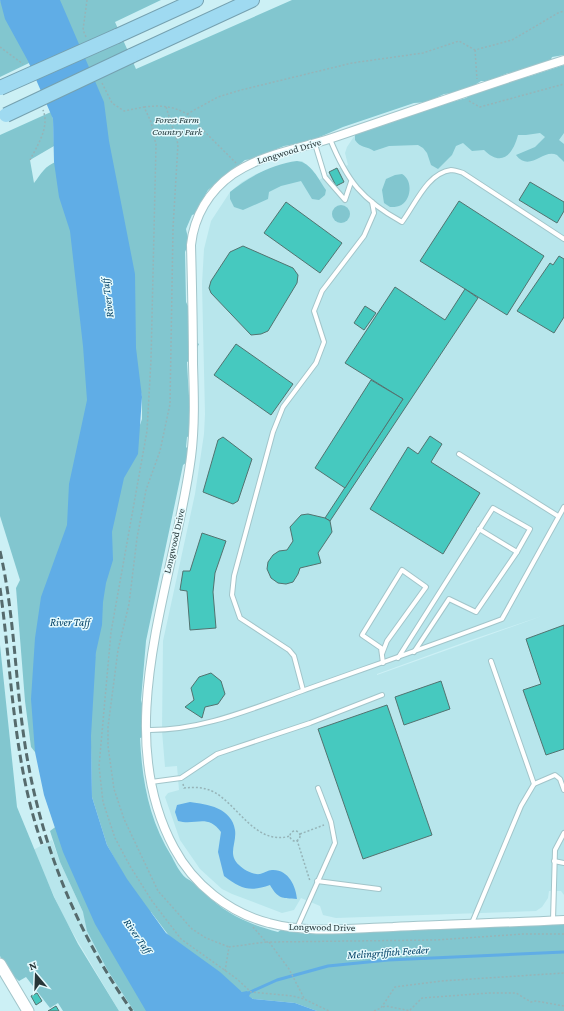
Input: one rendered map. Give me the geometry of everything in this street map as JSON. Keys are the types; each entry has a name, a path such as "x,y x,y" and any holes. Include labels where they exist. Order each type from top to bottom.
{"highway":[{"path":"0,88 196,0"},
{"path":"3,116 252,0"}],"main road":[{"path":"0,964 28,1011"}],"street":[{"name":"Longwood Drive","path":"564,60 315,144 260,160 232,175 212,193 200,211 192,232 191,245 194,408 193,442 188,479 155,628 149,681 147,730 151,782 161,821 183,863 196,879 211,893 242,913 267,923 297,928 327,929 564,920"}],"lane":[{"path":"330,138 338,158 351,182 363,196 402,222 430,182 440,174 452,170 463,173 564,239"},
{"path":"315,144 325,177 345,200 351,182"},
{"path":"303,690 294,656 289,650 240,618 232,595 234,576 273,432 283,407 316,363 324,342 314,311 322,291 364,236 374,213 372,202"},
{"path":"459,454 558,516"},
{"path":"147,730 162,731 207,724 398,658 502,619 564,507"},
{"path":"398,658 493,508 530,530 517,552 476,612 449,599 414,652"},
{"path":"479,529 517,552"},
{"path":"382,654 388,641 426,587 402,570 362,635 381,648 383,663"},
{"path":"491,661 534,784"},
{"path":"151,782 181,778 217,754 310,723 382,695"},
{"path":"472,924 521,806 534,784 555,775 560,779 564,790"},
{"path":"297,928 335,843 331,822 318,788"},
{"path":"553,920 555,850 564,833"},
{"path":"554,862 564,863"},
{"path":"317,881 379,889"}],"path":[{"path":"88,0 83,30 88,43"},
{"path":"187,114 218,97 352,63 423,53 459,41 475,50 512,40 564,11"},
{"path":"475,50 477,80 475,89"},
{"path":"100,77 104,90 112,103 124,111 162,105 178,109 187,114 241,169"},
{"path":"458,95 480,107 564,84"},
{"path":"144,107 151,122 156,145 151,360 147,430 111,632 99,766 103,802 115,838 130,866 152,901 181,939 237,979 251,992 304,999 329,1011"},
{"path":"166,107 178,144 173,228 170,404 160,451 146,490 137,538 129,604 118,650 108,727 108,746 114,789 122,811 158,891 192,929 206,938 229,947 268,942 436,940 523,934 564,934"},
{"path":"181,778 184,788 205,789 226,800 254,828 266,835 284,838 290,836 294,831 300,834 331,822"},
{"path":"297,840 300,838 300,834"},
{"path":"290,836 292,840 297,840"},
{"path":"297,840 313,890"},
{"path":"242,913 268,942 289,969 304,999"},
{"path":"225,971 229,947"},
{"path":"381,1008 395,987 441,981 564,973"},
{"path":"374,1011 386,1006 410,1010 422,998 489,993 516,993 531,1002 536,1001 564,1006"}],"shaded area":[{"path":"564,128 564,895 561,891 549,891 548,898 542,907 536,911 336,918 323,915 320,906 301,898 294,910 282,913 222,889 200,869 180,840 165,797 168,793 179,790 177,766 165,767 162,731 163,641 195,494 204,434 205,414 202,284 204,249 211,221 230,192 242,182 256,174 292,162 302,161 319,180 330,174 329,172 348,165 345,153 355,135 362,143","holes":["542,616 377,675 468,641"]},
{"path":"52,840 60,862 83,912 142,1011 119,1011 64,918 33,850"}],"green space":[{"path":"0,0 33,59 29,63 0,77"},
{"name":"Forest Farm Country Park","path":"54,0 161,0 115,22 136,69 292,0 564,0 564,55 552,57 550,62 516,73 508,73 489,81 481,81 464,92 444,94 428,102 414,103 343,127 308,142 284,146 253,159 245,160 208,190 195,214 192,215 186,229 188,244 185,252 186,302 189,308 191,339 199,344 191,360 187,362 190,436 187,437 186,447 189,450 187,462 183,465 146,641 141,700 144,711 143,737 140,738 148,800 164,843 184,876 221,907 256,925 278,932 282,929 564,924 564,1011 317,1011 295,1003 253,999 242,992 198,974 151,912 144,911 107,845 92,797 91,747 89,740 92,684 108,543 117,493 142,419 142,397"},
{"path":"564,65 564,133 559,140 564,144 564,162 557,155 552,154 526,162 521,160 516,155 535,147 545,137 540,133 518,135 510,153 501,158 496,158 484,150 472,151 463,143 456,146 452,155 438,169 431,165 427,153 418,145 389,146 374,151 361,146 355,140 355,135 357,133 430,108 466,98 475,92 521,76 527,77"},
{"path":"51,112 53,119 54,146 30,160 34,183 49,165 58,161 63,167 92,389 39,746 35,752 31,747 25,701 16,588 20,580 0,516 0,135"},
{"path":"297,161 302,162 310,168 326,190 325,195 319,200 312,199 301,181 281,186 269,192 268,199 243,210 234,207 230,199 230,192 237,186 270,168"},
{"path":"402,174 408,181 410,190 409,195 403,203 398,206 390,207 384,203 382,190 386,179"},
{"path":"341,205 347,208 350,214 347,220 341,223 335,220 332,214 335,208"},
{"path":"0,645 17,807 54,897 78,944 119,1011 63,1011 58,1003 50,1008 26,977 19,981 10,973 0,956"},
{"path":"58,825 150,1011 134,1011 108,971 87,931 83,912 60,862 50,831"}],"water":[{"name":"River Taff","path":"0,0 60,0 104,102 109,141 135,274 136,348 142,397 138,454 124,478 112,532 113,560 106,583 102,625 96,652 91,736 92,797 107,845 127,879 166,933 220,972 242,992 247,991 250,994 249,996 253,999 295,1003 317,1011 146,1011 95,924 63,852 44,795 35,752 31,699 35,638 41,597 67,525 69,484 87,400 83,346 70,231 59,197 54,162 53,119 28,61 5,19"},
{"path":"190,802 218,808 224,812 233,823 235,830 233,853 235,861 243,869 254,874 260,874 269,870 278,870 283,872 293,884 297,899 281,897 275,893 270,885 251,889 236,884 224,876 218,852 221,832 216,826 206,821 178,821 175,812 177,805"}],"building":[{"path":"337,168 344,182 336,186 329,172"},
{"path":"530,182 564,202 564,211 557,223 519,200"},
{"path":"459,201 544,256 507,315 420,261"},
{"path":"286,202 342,243 320,273 264,233"},
{"path":"243,246 293,268 298,275 297,283 268,331 261,334 251,335 211,293 209,288 211,281 230,252"},
{"path":"559,256 564,259 564,317 554,333 517,311 550,263 553,265"},
{"path":"395,287 445,320 465,289 478,298 330,521 325,518 403,399 345,363"},
{"path":"365,306 376,313 364,330 354,323"},
{"path":"236,344 293,384 271,415 214,375"},
{"path":"371,380 403,399 345,488 315,468"},
{"path":"430,436 442,444 431,462 480,493 443,554 370,509 408,447 418,454"},
{"path":"223,437 252,459 238,501 233,504 203,492 218,440"},
{"path":"308,514 325,518 330,521 332,532 318,553 321,563 300,568 293,582 286,584 278,583 271,578 267,569 268,562 273,555 279,551 287,550 293,541 290,527 301,515"},
{"path":"202,533 226,541 215,573 213,592 216,628 190,630 187,591 180,590 183,571 190,571"},
{"path":"564,625 564,749 546,755 523,690 541,684 526,639"},
{"path":"211,673 221,681 225,694 218,704 205,707 202,718 185,707 194,700 191,688 199,677"},
{"path":"441,681 450,709 404,725 395,697"},
{"path":"387,705 432,835 363,859 318,729"},
{"path":"37,993 42,1001 36,1005 31,996"},
{"path":"56,1006 59,1011 48,1011"}],"waterway":[{"name":"Melingriffith Feeder","path":"246,994 277,980 328,966 388,960 564,952"}],"railway":[{"path":"0,551 5,574 21,715 30,775 49,846 76,915 111,980 132,1011"},
{"path":"0,588 19,749 32,813 42,844"}]}
